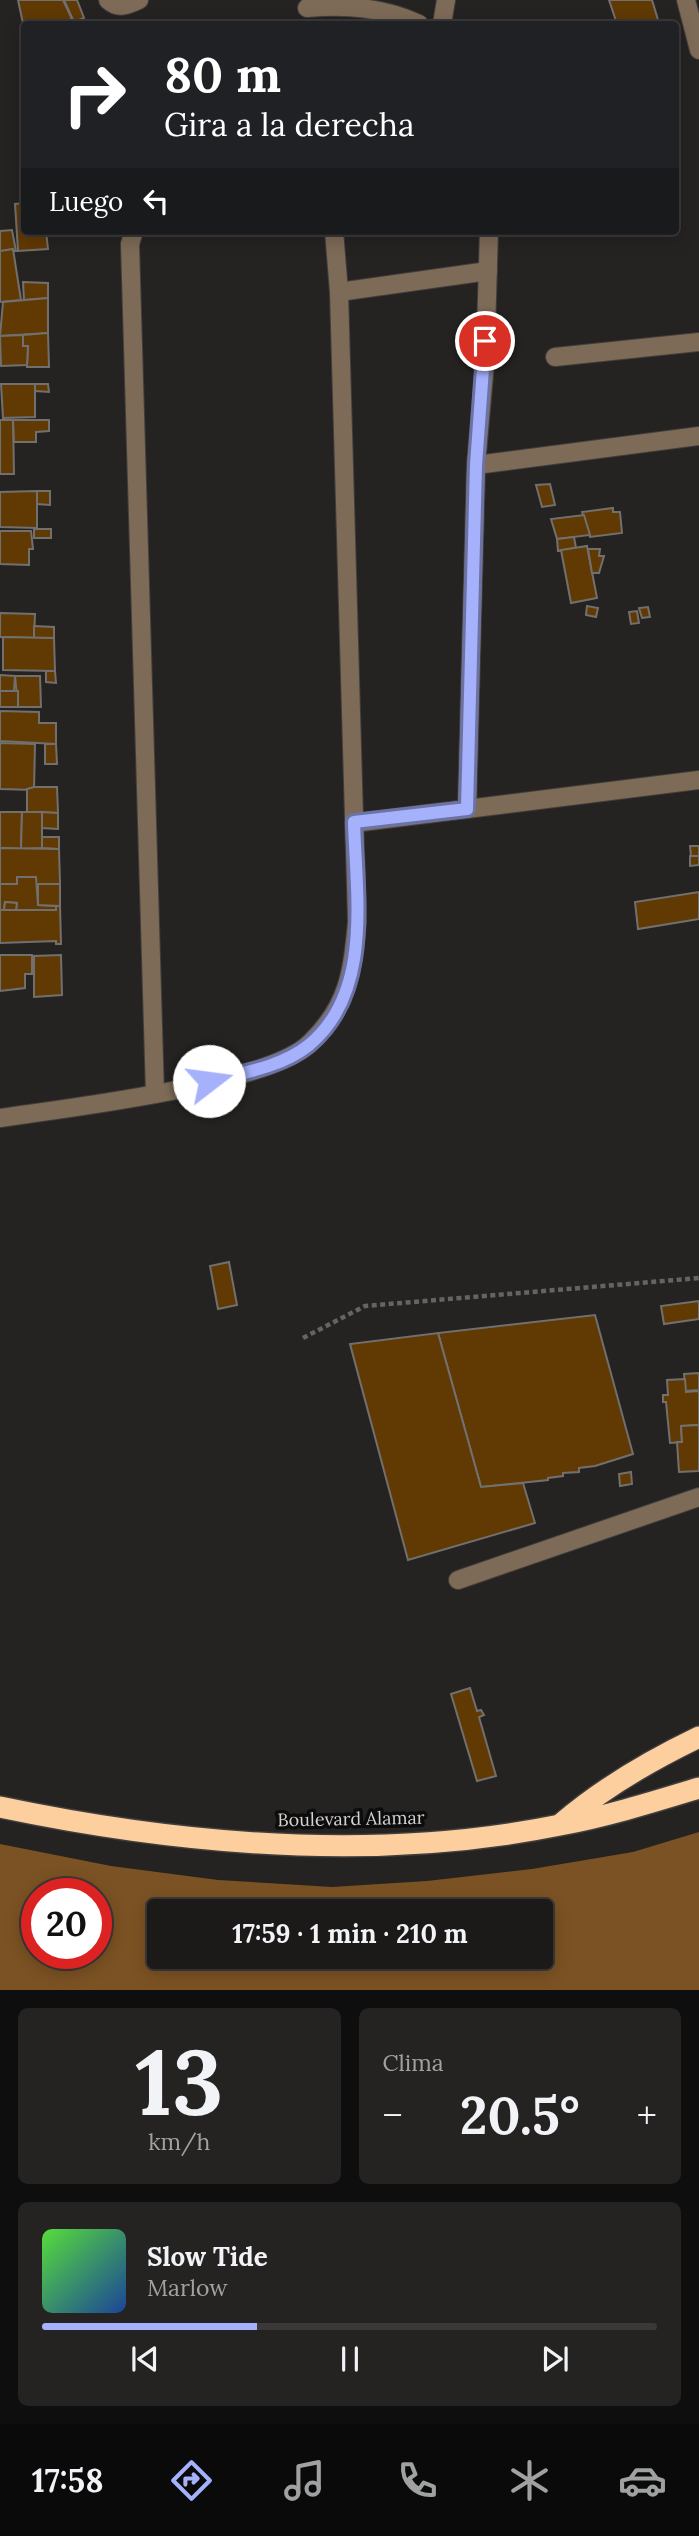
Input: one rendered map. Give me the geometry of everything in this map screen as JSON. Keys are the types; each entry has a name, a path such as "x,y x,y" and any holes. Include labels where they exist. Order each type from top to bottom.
{"highway":[{"path":"558,1826 607,1787 699,1737"},
{"name":"Boulevard Alamar","path":"0,1807 151,1832 286,1844 365,1845 448,1840 558,1826 634,1808 699,1788"}],"lane":[{"path":"108,0 115,6 125,6 139,0"},
{"path":"442,21 446,0"},
{"path":"686,0 699,50"},
{"path":"308,11 342,6 392,12 412,21"},
{"path":"133,235 130,244 155,1094"},
{"path":"0,1118 155,1094 269,1065 309,1045 337,1011 352,975 354,822 339,292 334,235"},
{"path":"467,809 476,465 489,235"},
{"path":"339,292 488,271"},
{"path":"555,357 699,342"},
{"path":"476,465 699,436"},
{"path":"354,822 699,780"},
{"path":"458,1580 699,1497"}],"path":[{"path":"303,1338 365,1306 699,1278"}],"shaded area":[{"path":"699,1832 699,1990 0,1990 0,1844 111,1866 218,1880 332,1887 427,1881 532,1869 633,1852"}],"building":[{"path":"18,0 63,0 72,19 66,21 22,21"},
{"path":"64,0 77,0 84,18 74,21"},
{"path":"609,0 652,0 658,21 616,21"},
{"path":"21,203 21,235 46,235 48,249 18,251 15,204"},
{"path":"12,230 16,251 0,251 0,231"},
{"path":"13,249 21,300 0,302 0,251"},
{"path":"23,282 48,283 48,298 24,300"},
{"path":"48,298 48,333 0,336 3,302"},
{"path":"48,333 49,367 27,367 28,346 23,346 23,335"},
{"path":"23,335 23,346 28,346 27,365 1,366 0,336"},
{"path":"1,384 35,384 35,417 3,418"},
{"path":"35,384 48,384 49,392 35,391"},
{"path":"0,420 13,420 14,474 0,474"},
{"path":"13,420 49,420 49,431 36,432 36,442 14,442"},
{"path":"550,484 555,505 542,507 536,485"},
{"path":"37,491 37,528 0,527 0,492"},
{"path":"37,491 50,491 50,505 37,504"},
{"path":"613,508 613,512 620,512 622,533 590,537 582,512"},
{"path":"584,515 590,535 557,539 551,519"},
{"path":"34,529 51,529 51,538 34,538"},
{"path":"0,531 31,531 33,549 29,549 29,565 0,564"},
{"path":"574,537 576,548 558,551 557,539"},
{"path":"587,546 597,598 571,603 561,550"},
{"path":"588,549 600,549 599,556 604,556 599,573 592,573"},
{"path":"587,606 598,608 596,617 586,615"},
{"path":"648,607 650,617 642,618 639,608"},
{"path":"637,611 639,623 631,624 629,612"},
{"path":"0,613 35,614 34,638 0,637"},
{"path":"34,626 54,627 54,638 34,638"},
{"path":"3,637 54,638 55,671 3,670"},
{"path":"46,671 55,671 56,683 46,682"},
{"path":"0,675 15,676 14,691 0,691"},
{"path":"15,676 40,676 41,707 18,707"},
{"path":"0,691 18,691 18,707 0,707"},
{"path":"0,711 39,712 39,723 56,723 56,744 0,741"},
{"path":"0,743 35,744 34,790 0,789"},
{"path":"45,744 56,744 57,764 45,764"},
{"path":"57,787 58,813 27,812 27,789"},
{"path":"0,812 22,812 21,849 0,848"},
{"path":"22,812 42,812 42,848 21,849"},
{"path":"42,812 58,813 58,829 42,828"},
{"path":"42,837 59,837 59,849 42,848"},
{"path":"690,846 699,846 699,856 691,856"},
{"path":"0,848 59,849 60,884 36,884 36,877 17,877 17,884 0,884"},
{"path":"690,856 699,856 699,865 690,866"},
{"path":"17,877 36,877 38,905 56,906 56,910 16,910 17,903 5,902 4,910 0,910 0,884 17,884"},
{"path":"38,884 60,884 60,906 38,905"},
{"path":"699,892 699,919 638,929 635,902"},
{"path":"5,902 17,903 16,910 4,910"},
{"path":"56,906 60,906 61,944 56,944 56,941 0,943 0,910 56,910"},
{"path":"0,955 32,955 32,974 25,974 25,988 0,991"},
{"path":"61,955 62,995 34,997 34,956"},
{"path":"229,1262 237,1305 218,1309 210,1266"},
{"path":"699,1301 699,1319 664,1324 661,1306"},
{"path":"595,1315 633,1454 579,1468 579,1472 563,1473 563,1476 548,1480 481,1487 438,1333"},
{"path":"438,1333 481,1487 523,1483 535,1523 408,1560 350,1344"},
{"path":"699,1373 699,1390 685,1391 684,1374"},
{"path":"685,1379 686,1392 699,1391 699,1425 681,1426 682,1442 670,1443 663,1395 668,1395 667,1380"},
{"path":"699,1425 699,1471 679,1472 677,1442 682,1442 681,1426"},
{"path":"631,1472 632,1484 620,1486 619,1474"},
{"path":"470,1688 477,1711 481,1710 484,1715 479,1717 496,1776 477,1781 451,1694"}],"route":[{"path":"209,1081 269,1065 309,1045 337,1011 352,975 357,922 354,822 467,809 476,465 485,341"}]}
